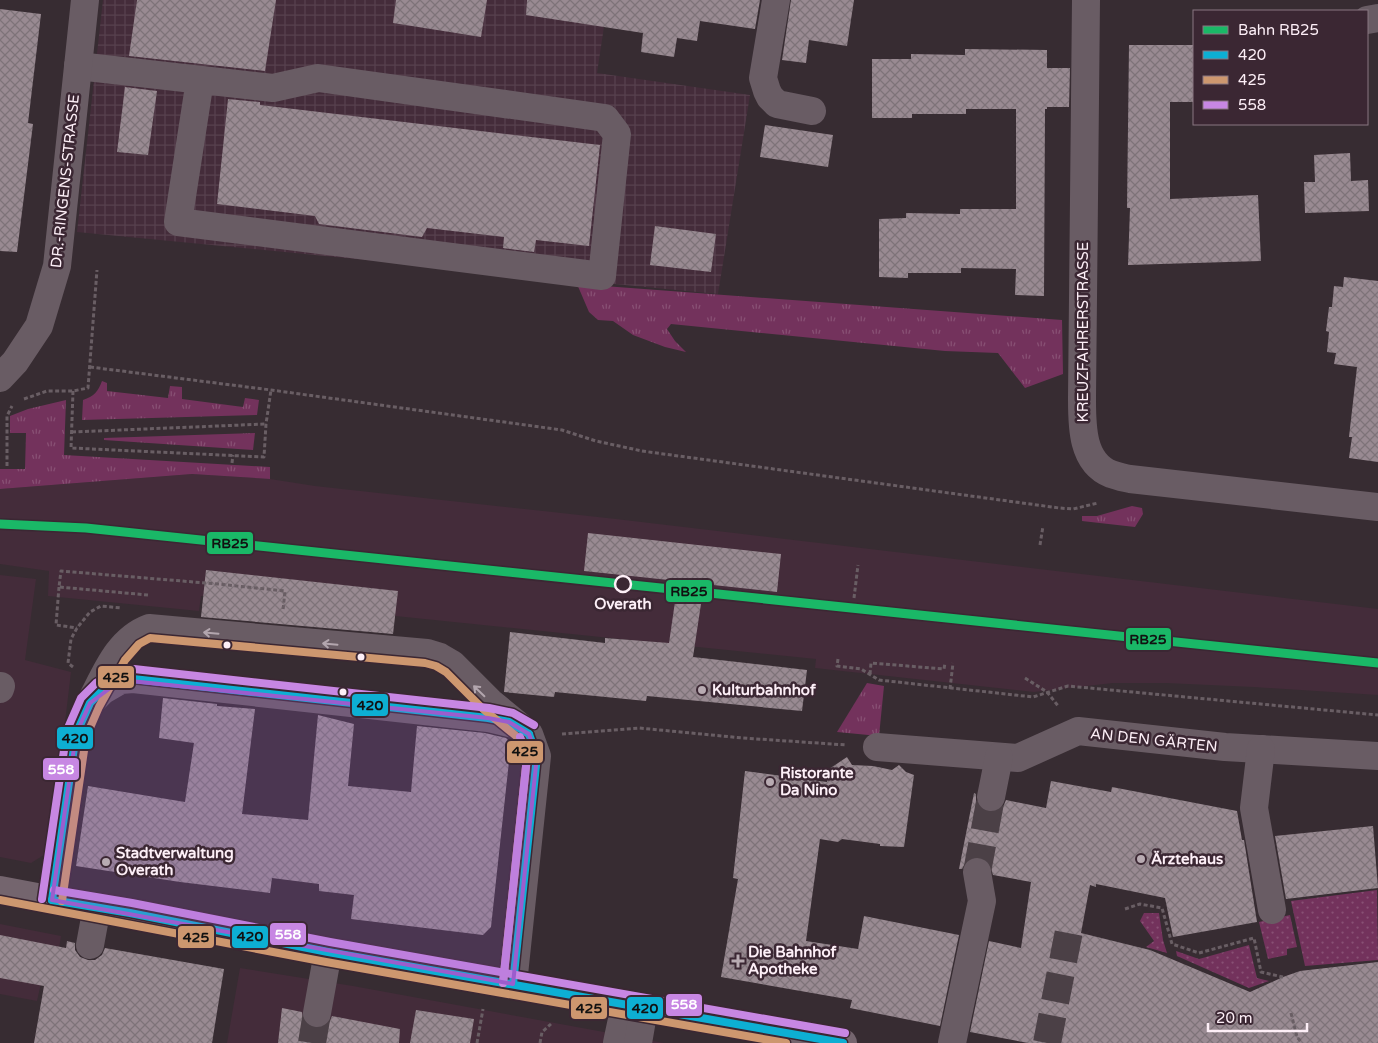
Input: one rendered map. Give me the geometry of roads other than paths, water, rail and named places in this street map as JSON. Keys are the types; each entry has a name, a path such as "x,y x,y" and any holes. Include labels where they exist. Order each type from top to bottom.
{"main road":[{"path":"0,890 328,952 842,1043"}],"street":[{"name":"DR.-RINGENS-STRASSE","path":"0,378 15,362 39,326 57,266 85,0"},
{"path":"776,0 763,78 767,91 777,104 812,111"},
{"name":"KREUZFAHRERSTRASSE","path":"1086,0 1082,428 1088,453 1097,464 1110,474 1130,479 1378,507"},
{"path":"78,66 274,88 318,78 605,118 617,134 602,276 178,222 200,80"},
{"path":"52,900 76,734 90,703 123,645 139,632 149,628 428,653 452,664 490,702 529,734 537,756 513,984"},
{"path":"90,703 112,684 121,680 134,679 488,718 509,722 529,734"},
{"name":"AN DEN GÄRTEN","path":"877,747 1018,758 1078,731 1225,747 1378,756"},
{"path":"1261,749 1254,808 1272,910"},
{"path":"991,797 999,757"},
{"path":"952,1043 982,900 977,872"},
{"path":"90,945 97,908"},
{"path":"317,1013 328,952"},
{"path":"617,1043 634,1006"},
{"path":"634,1006 638,1043"}],"tunnel":[{"path":"977,872 991,797"},
{"path":"1047,1043 1069,931"},
{"path":"312,1043 317,1013"}],"rail line":[{"name":"RB25","path":"0,524 86,528 1378,663"}],"place":[{"name":"Overath","path":"623,584"},
{"name":"Kulturbahnhof","path":"702,690"},
{"name":"Ristorante Da Nino","path":"770,782"},
{"name":"Ärztehaus","path":"1141,859"},
{"name":"Stadtverwaltung Overath","path":"106,862"},
{"name":"Die Bahnhof Apotheke","path":"738,961"}]}
